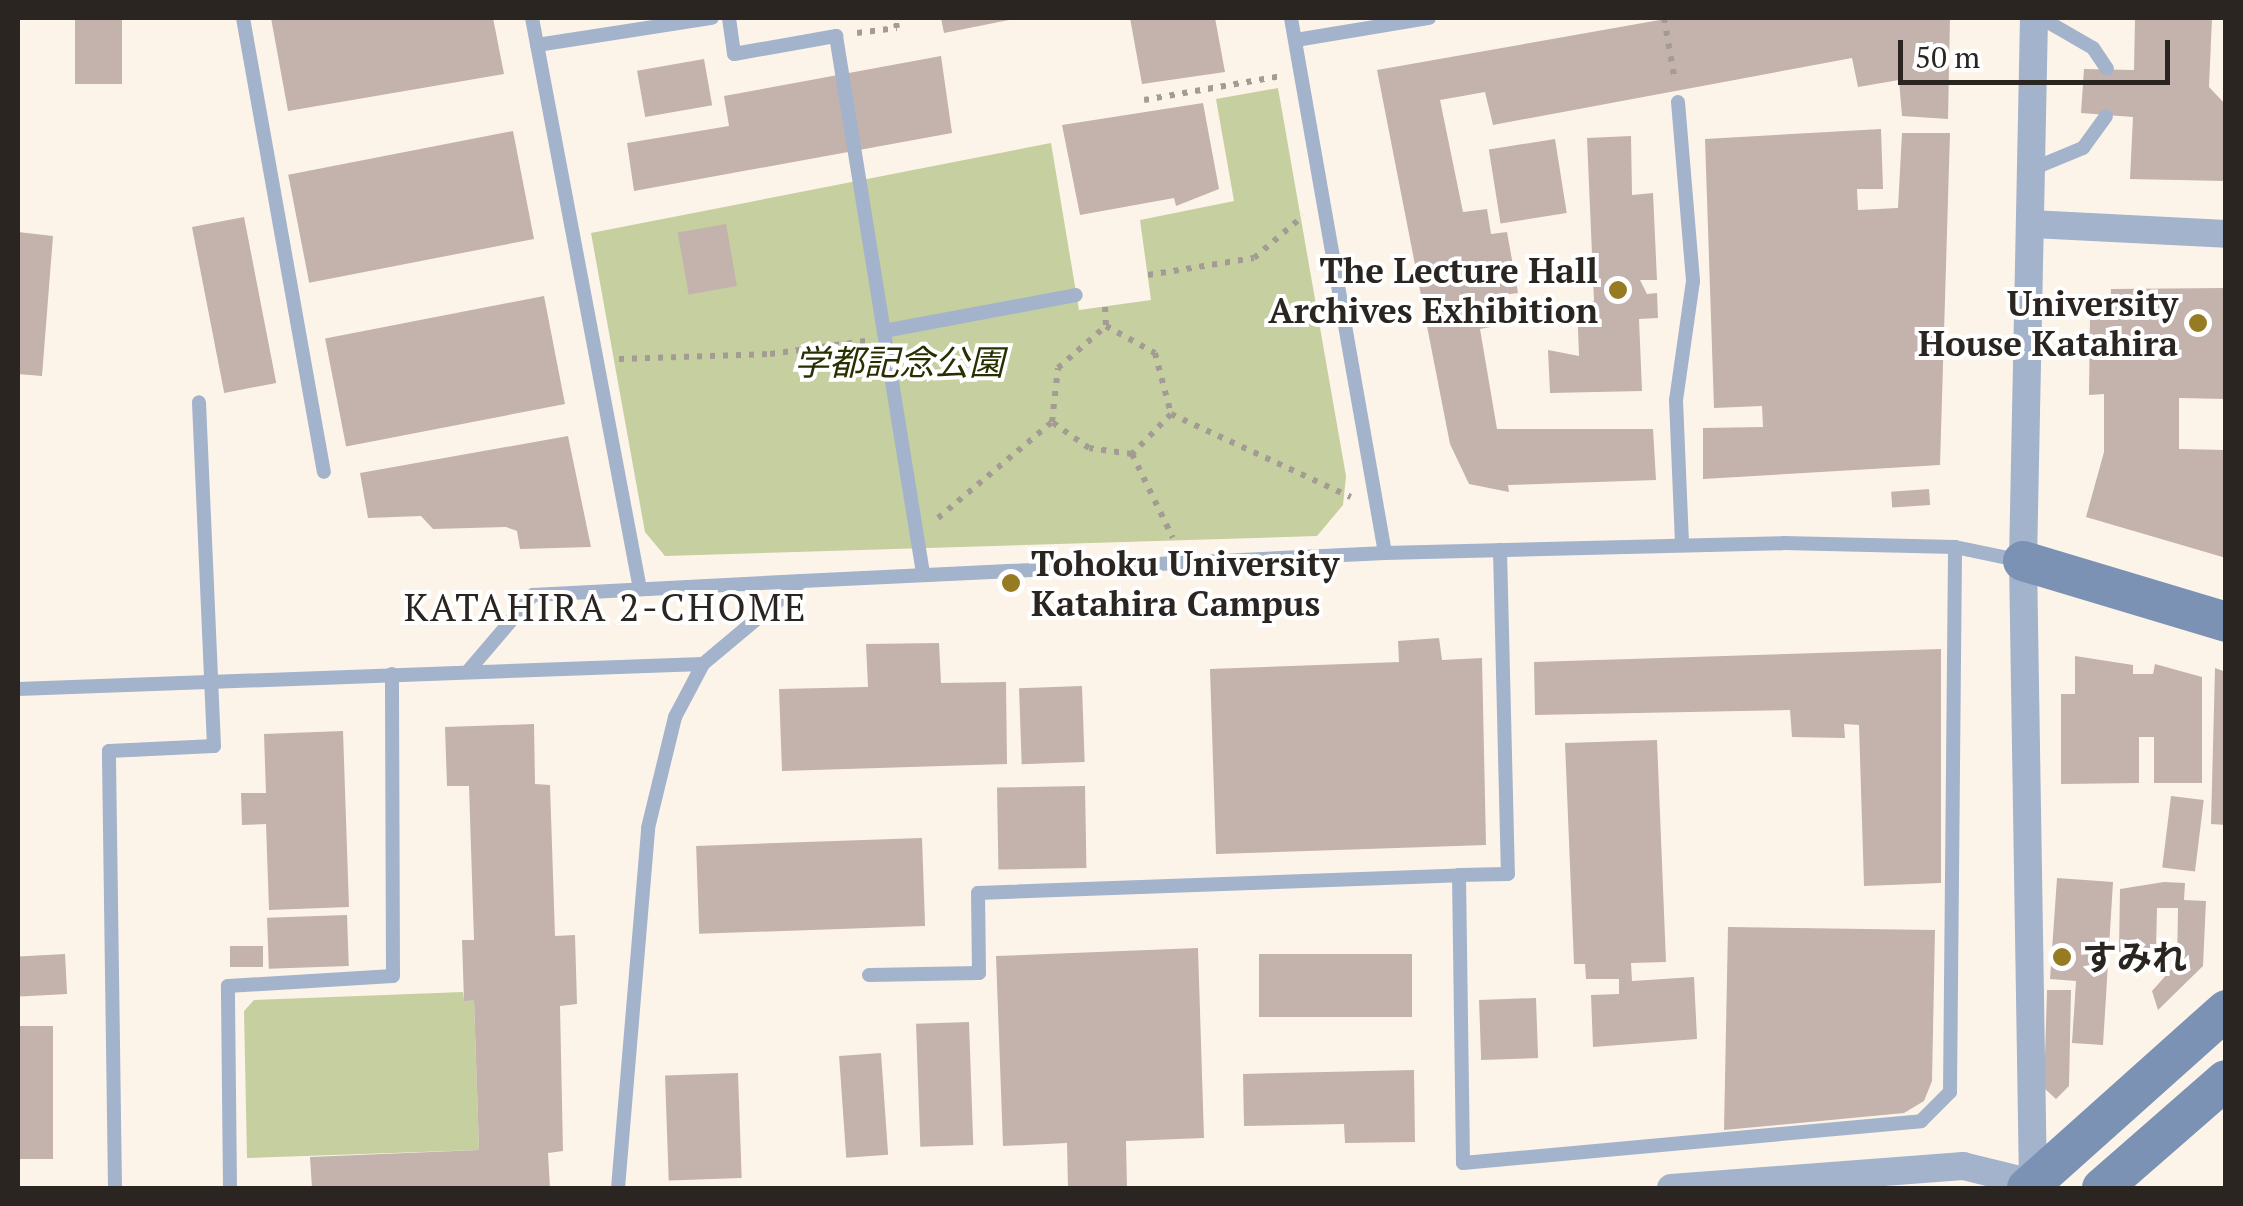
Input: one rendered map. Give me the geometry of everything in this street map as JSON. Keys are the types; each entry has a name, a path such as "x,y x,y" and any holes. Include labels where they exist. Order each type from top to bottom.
{"street":[{"path":"2030,1186 2023,561 2038,18"},
{"path":"2032,224 2226,234"},
{"path":"2023,561 2226,622"},
{"path":"2030,1186 2226,1010"},
{"path":"2102,1188 2226,1080"},
{"path":"1671,1188 1963,1166 2030,1186"}],"lane":[{"path":"244,18 324,472"},
{"path":"532,18 639,584"},
{"path":"537,45 712,18"},
{"path":"729,18 734,54 836,36 923,574"},
{"path":"1291,18 1385,553"},
{"path":"1296,40 1430,18"},
{"path":"2038,18 2093,48 2107,70"},
{"path":"1678,102 1693,281 1676,400 1682,542"},
{"path":"2032,169 2084,148 2106,116"},
{"path":"884,334 1076,295"},
{"path":"115,1188 109,751 214,746 199,402"},
{"path":"469,670 533,595 639,584 1186,566 1385,553 1682,542 1955,547 2023,561"},
{"path":"1459,874 1464,1163 1922,1121 1950,1092 1955,547"},
{"path":"869,975 979,973 978,892 1508,874 1500,550"},
{"path":"618,1188 648,828 674,717 704,664 802,581"},
{"path":"18,688 704,664"},
{"path":"230,1188 228,986 394,976 392,674"}],"path":[{"path":"836,36 896,28 895,18"},
{"path":"1664,18 1678,102"},
{"path":"1144,100 1301,72"},
{"path":"1148,275 1254,258 1323,199"},
{"path":"1104,307 1106,326"},
{"path":"1106,326 1155,353 1171,414"},
{"path":"917,536 1052,422 1058,368 1106,326"},
{"path":"598,362 657,352 770,354 884,334"},
{"path":"1171,414 1378,509"},
{"path":"1132,454 1171,414"},
{"path":"1052,422 1089,448 1132,454"},
{"path":"1132,454 1186,566"}],"green space":[{"name":"学都記念公園","path":"1278,88 1346,476 1343,505 1317,536 665,556 645,532 591,233 1051,143 1079,310 1151,300 1140,220 1234,201 1216,99"},
{"path":"463,992 464,1000 474,1000 479,1150 247,1158 244,1011 254,1000"}],"building":[{"path":"75,18 122,18 122,84 75,84"},
{"path":"271,18 493,18 504,74 288,111"},
{"path":"941,18 1014,18 1014,19 944,33"},
{"path":"1130,18 1215,18 1225,72 1142,84"},
{"path":"1671,18 1950,18 1948,119 1902,116 1899,80 1858,87 1852,58 1493,125 1485,92 1440,100 1463,212 1487,209 1491,234 1507,232 1518,293 1503,295 1508,324 1480,329 1497,429 1653,429 1656,480 1508,485 1509,492 1469,484 1450,444 1377,70"},
{"path":"2135,18 2212,18 2209,87 2226,105 2226,181 2130,179 2133,117 2081,113 2084,69 2134,70"},
{"path":"941,56 952,133 634,191 627,143 729,126 724,96"},
{"path":"704,59 712,105 645,117 637,71"},
{"path":"1203,103 1219,189 1176,206 1174,198 1080,215 1062,125"},
{"path":"1881,129 1883,189 1857,189 1858,210 1898,208 1902,133 1950,133 1940,465 1703,479 1703,428 1763,427 1762,406 1714,408 1705,139"},
{"path":"513,131 534,239 309,283 288,175"},
{"path":"1631,136 1632,195 1653,193 1657,280 1640,280 1647,294 1657,293 1658,318 1639,319 1642,391 1550,393 1548,350 1579,356 1577,302 1594,301 1587,138"},
{"path":"1555,139 1567,213 1501,224 1489,149"},
{"path":"244,217 276,383 224,393 192,227"},
{"path":"726,224 737,286 689,295 678,233"},
{"path":"18,232 53,236 42,376 18,374"},
{"path":"2226,288 2226,399 2179,398 2179,449 2226,450 2226,558 2086,517 2104,452 2104,394 2089,395 2090,316 2110,316 2111,289"},
{"path":"544,296 565,404 346,447 325,339"},
{"path":"568,436 591,547 520,549 517,531 506,527 433,529 421,516 368,518 360,473"},
{"path":"1929,489 1930,505 1892,508 1891,492"},
{"path":"1439,638 1442,660 1482,658 1486,845 1216,854 1210,669 1399,662 1398,641"},
{"path":"939,643 941,683 1006,682 1007,764 782,771 779,689 868,687 866,644"},
{"path":"1941,649 1941,883 1864,886 1859,725 1844,724 1845,738 1792,737 1790,710 1535,715 1534,662"},
{"path":"2075,656 2133,665 2133,674 2153,674 2155,664 2202,677 2202,783 2154,783 2154,737 2139,737 2139,783 2061,784 2061,694 2075,694"},
{"path":"2215,668 2226,672 2226,825 2211,824"},
{"path":"1082,686 1085,762 1022,764 1019,688"},
{"path":"534,724 535,784 550,785 555,936 575,935 577,1004 560,1006 563,1151 548,1153 550,1188 312,1188 310,1157 479,1150 474,1000 464,1001 462,940 474,940 469,786 447,786 445,727"},
{"path":"343,731 349,907 269,910 266,824 242,825 241,793 266,793 264,734"},
{"path":"1657,740 1666,962 1631,963 1632,981 1694,977 1697,1039 1593,1047 1591,995 1619,994 1619,979 1586,979 1585,964 1574,964 1565,743"},
{"path":"1085,786 1086,868 998,870 997,788"},
{"path":"2171,796 2204,800 2195,871 2162,867"},
{"path":"922,838 925,926 699,934 696,846"},
{"path":"2057,878 2113,882 2103,1045 2072,1043 2076,981 2050,979"},
{"path":"2185,883 2184,900 2206,901 2203,966 2158,1010 2152,991 2177,963 2178,908 2157,908 2156,952 2119,952 2120,889"},
{"path":"347,915 349,966 269,969 267,918"},
{"path":"1728,927 1935,930 1932,1081 1924,1101 1904,1113 1724,1130"},
{"path":"230,946 263,946 263,967 230,967"},
{"path":"1198,948 1204,1138 1126,1141 1127,1188 1068,1188 1067,1143 1003,1146 996,956"},
{"path":"65,954 67,994 20,996 18,956"},
{"path":"1259,954 1412,954 1412,1017 1259,1017"},
{"path":"2047,990 2071,990 2069,1086 2056,1099 2044,1088"},
{"path":"1536,998 1538,1058 1481,1060 1479,1000"},
{"path":"969,1022 973,1145 920,1147 916,1024"},
{"path":"18,1026 53,1026 53,1159 18,1159"},
{"path":"881,1053 888,1155 846,1158 839,1056"},
{"path":"1414,1070 1415,1142 1345,1143 1344,1124 1244,1126 1243,1074"},
{"path":"738,1073 742,1178 669,1180 665,1076"}],"place":[{"name":"The Lecture Hall Archives Exhibition","path":"1618,290"},
{"name":"University House Katahira","path":"2198,323"},
{"name":"Tohoku University Katahira Campus","path":"1011,583"},
{"name":"すみれ","path":"2062,957"}],"district":[{"name":"KATAHIRA 2-CHOME","path":"606,608"}]}
